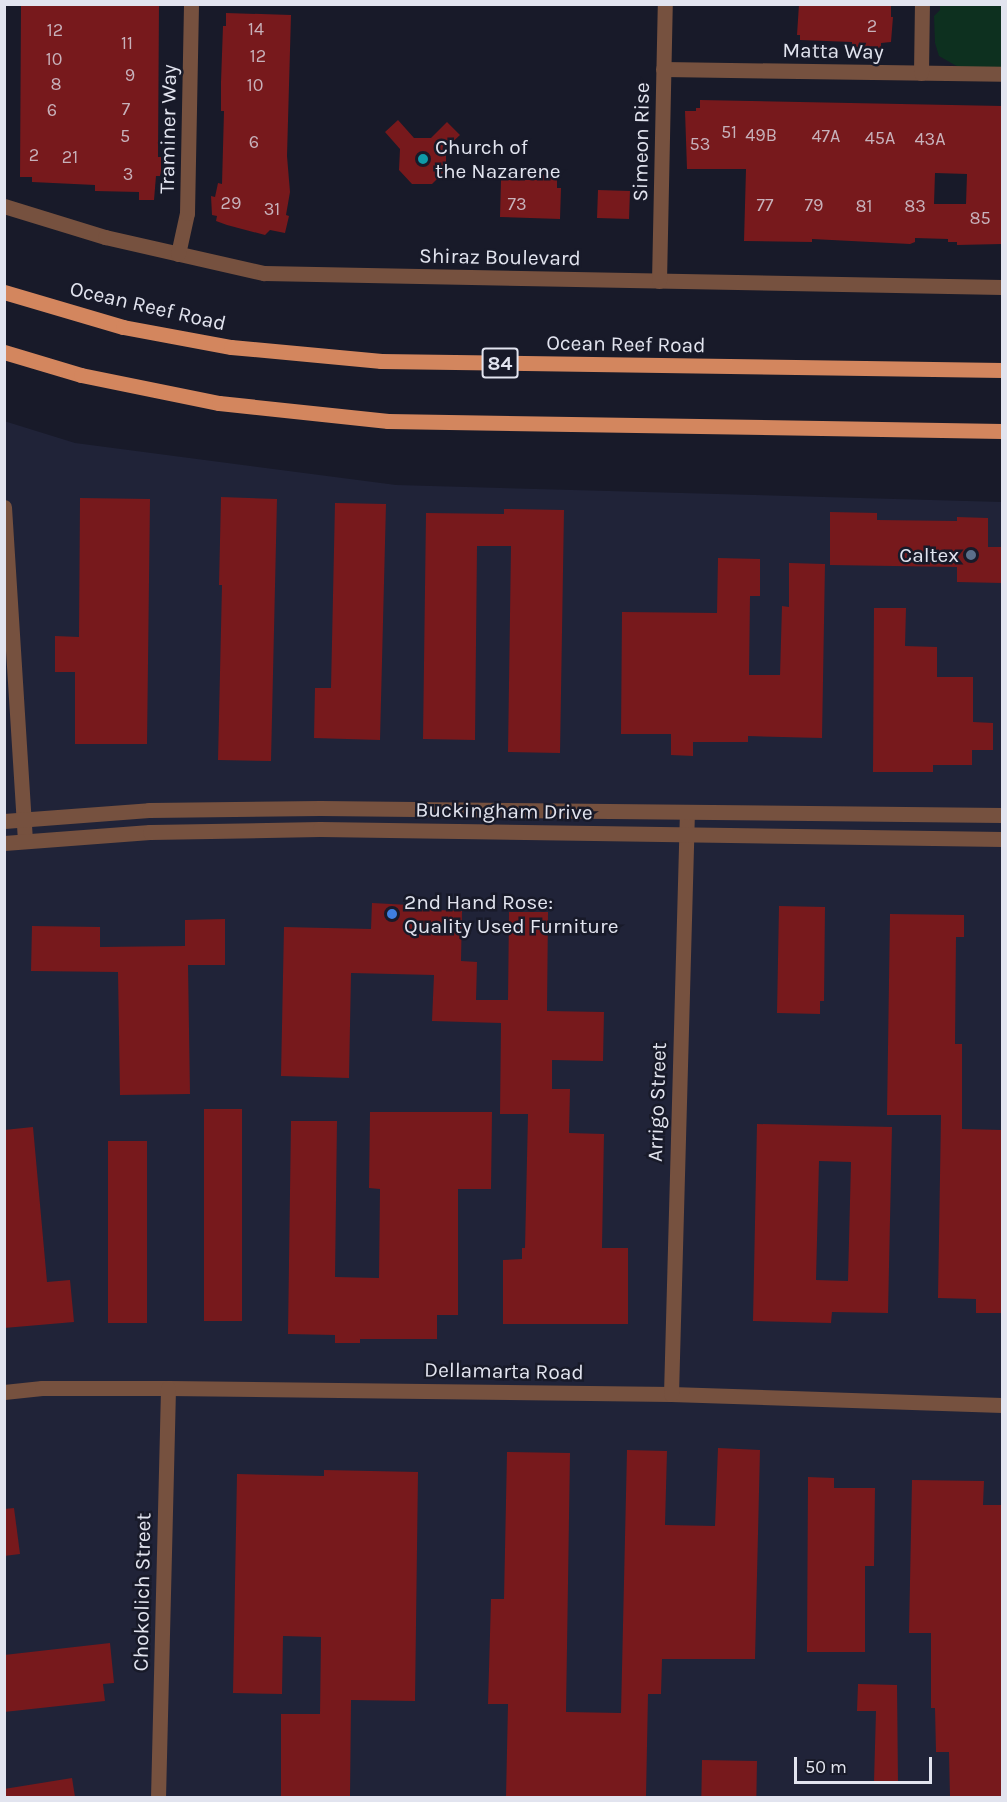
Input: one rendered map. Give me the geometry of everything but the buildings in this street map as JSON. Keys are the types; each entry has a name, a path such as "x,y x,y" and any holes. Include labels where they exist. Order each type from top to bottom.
{"main road":[{"name":"Ocean Reef Road","path":"4,291 123,327 231,347 381,361 1000,371"},
{"path":"4,352 81,375 219,404 388,421 1002,431"}],"street":[{"name":"Traminer Way","path":"178,254 187,213 191,4"},
{"name":"Simeon Rise","path":"659,281 665,4"},
{"path":"921,73 922,4"},
{"name":"Matta Way","path":"663,69 1002,74"},
{"name":"Shiraz Boulevard","path":"4,206 105,237 264,273 1002,287"},
{"path":"4,507 25,840"},
{"name":"Buckingham Drive","path":"4,821 149,810 320,808 1002,815"},
{"name":"Arrigo Street","path":"671,1394 687,813"},
{"name":"Buckingham Drive","path":"4,843 150,832 320,829 1002,839"},
{"name":"Dellamarta Road","path":"4,1392 42,1388 168,1388 671,1394 1002,1405"},
{"name":"Chokolich Street","path":"158,1797 168,1388"}],"shaded area":[{"path":"4,421 75,443 396,485 1002,502 1002,1797 5,1797"}],"green space":[{"path":"940,5 1002,5 1002,68 960,68 939,56 935,43 934,16 940,10"}],"place":[{"name":"Church of the Nazarene","path":"423,159"},
{"name":"Caltex","path":"971,555"},
{"name":"2nd Hand Rose: Quality Used Furniture","path":"392,914"}]}
